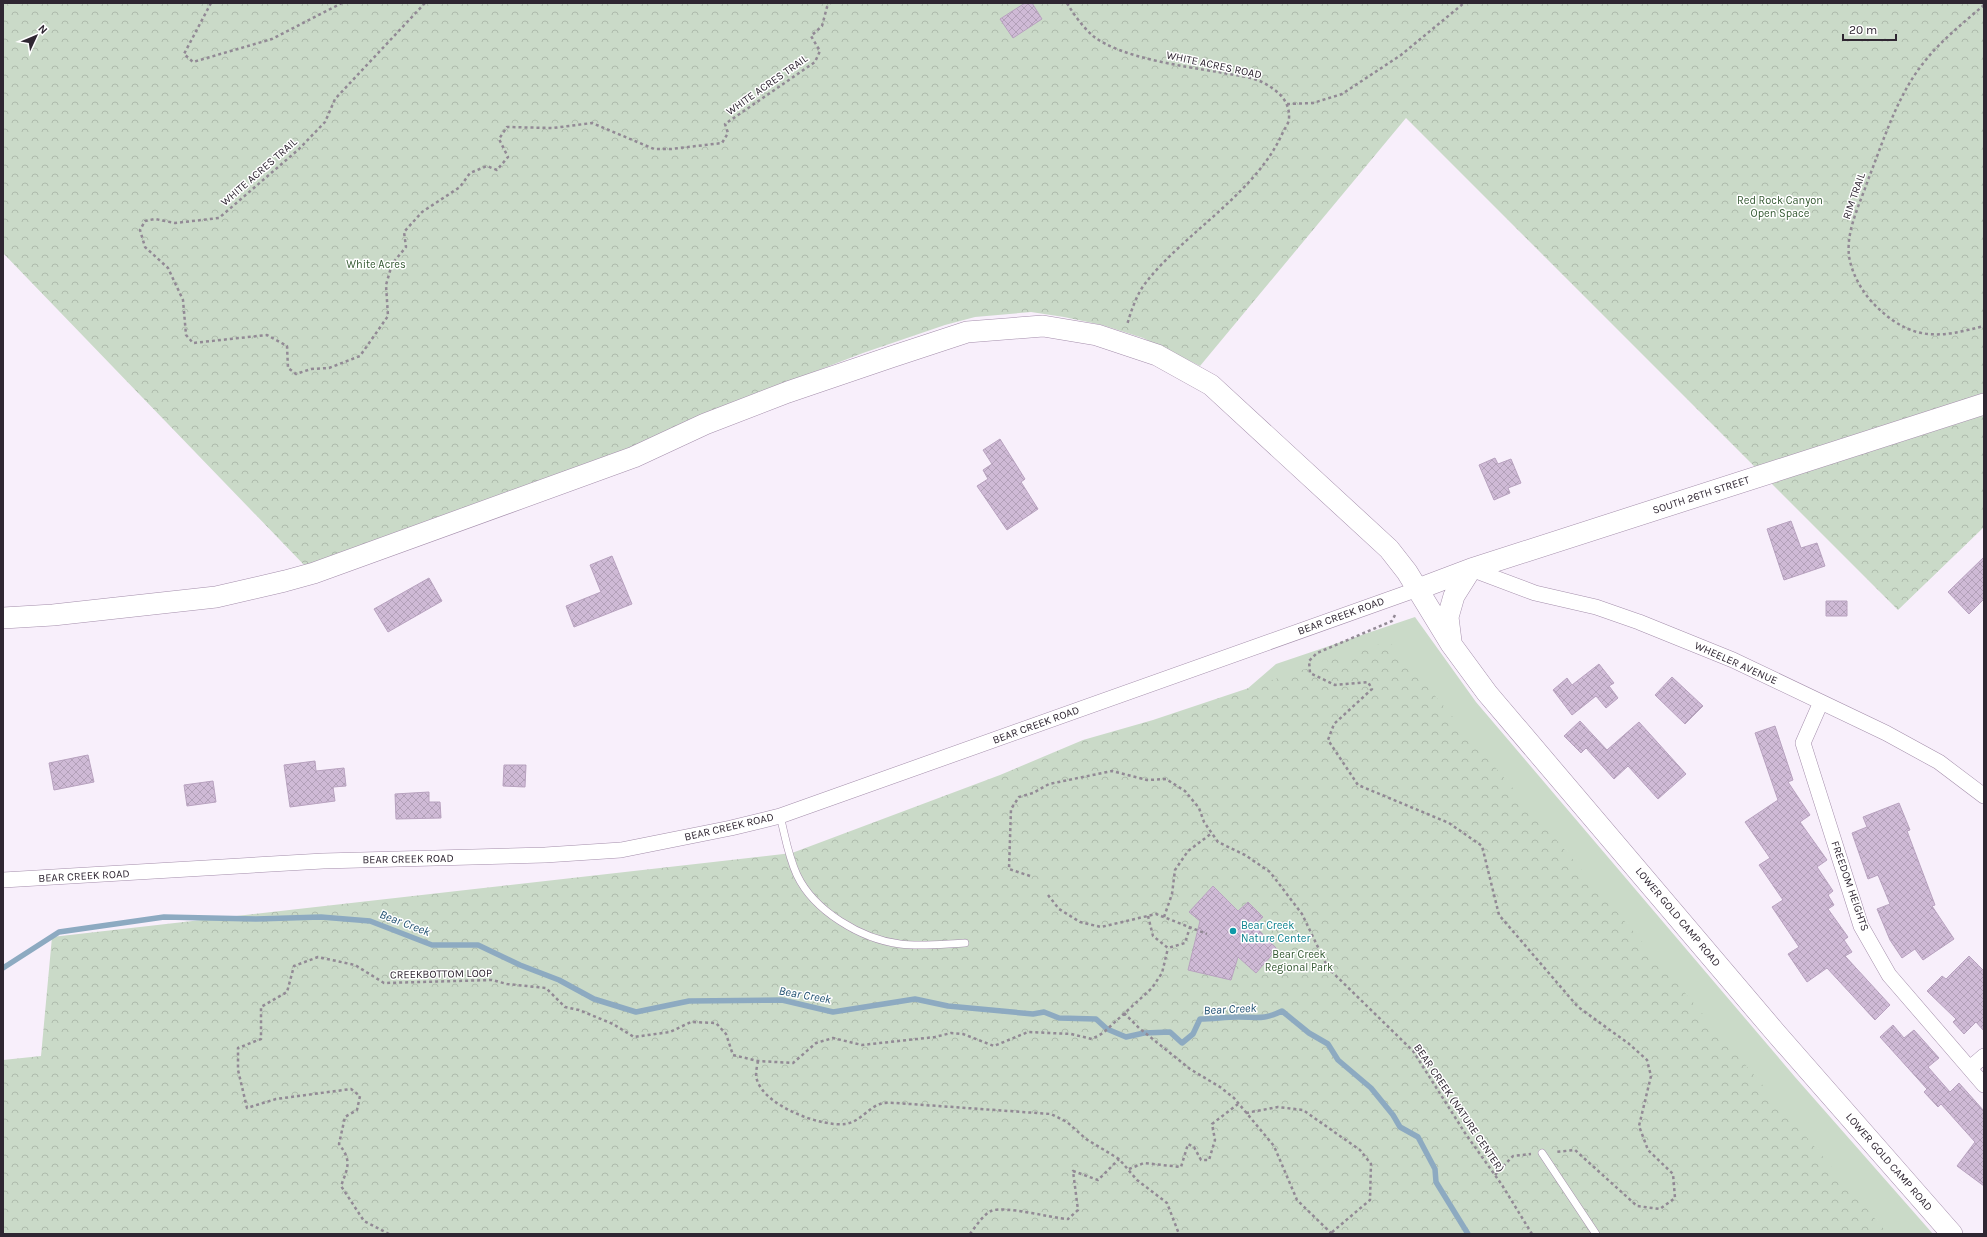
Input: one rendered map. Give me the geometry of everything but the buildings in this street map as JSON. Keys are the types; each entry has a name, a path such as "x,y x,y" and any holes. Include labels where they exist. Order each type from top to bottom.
{"street":[{"name":"LOWER GOLD CAMP ROAD","path":"3,618 216,597 314,573 634,457 705,424 788,392 967,332 1043,326 1097,335 1157,355 1211,385 1388,549 1411,592 1492,699 1775,1032 1952,1234"},
{"name":"SOUTH 26TH STREET","path":"1411,592 1471,569 1984,404"},
{"path":"1451,644 1448,617 1454,596 1471,569"},
{"name":"WHEELER AVENUE","path":"1471,569 1535,593 1596,607 1639,622 1732,660 1886,733 1939,762 1984,796"},
{"name":"BEAR CREEK ROAD","path":"3,880 323,861 545,855 621,850 724,829 780,816 1411,592"},
{"name":"FREEDOM HEIGHTS","path":"1821,702 1803,743 1861,926 1889,975 1984,1085"},
{"path":"1970,1068 1984,1056"}],"lane":[{"path":"780,816 797,876 810,895 825,910 843,923 883,940 900,944 965,943"},
{"path":"1542,1153 1596,1234"}],"path":[{"path":"211,3 184,54 193,62 272,39 342,3"},
{"name":"WHITE ACRES TRAIL","path":"426,3 335,99 325,122 299,149 219,218 175,223 155,219 145,221 140,230 145,247 168,268 183,300 186,335 193,343 267,335 287,346 288,368 296,374 312,369 329,368 360,356 388,316 386,285 392,264 406,247 404,232 422,212 460,187 470,173 487,166 497,170 508,158 499,139 507,127 553,128 592,123 654,149 671,149 722,142 728,133 725,124 815,62 820,51 812,36 822,26 827,7 830,3"},
{"name":"WHITE ACRES ROAD","path":"1067,3 1074,16 1094,36 1119,50 1166,63 1257,80 1276,90 1287,104"},
{"path":"1120,343 1131,311 1146,282 1176,250 1227,205 1261,167 1279,142 1289,119 1287,104 1314,103 1342,94 1400,55 1464,3"},
{"name":"RIM TRAIL","path":"1984,5 1933,51 1907,87 1883,141 1853,221 1849,256 1854,273 1861,287 1869,299 1891,320 1924,334 1944,335 1984,326"},
{"path":"1411,592 1392,621 1317,653 1309,661 1310,673 1335,685 1368,682 1372,689 1334,724 1328,740 1358,785 1450,823 1482,846 1500,915 1578,1007 1628,1043 1647,1060 1651,1076 1639,1126 1648,1150 1673,1174 1675,1198 1660,1210 1637,1206 1574,1150 1513,1156 1495,1175"},
{"name":"BEAR CREEK (NATURE CENTER)","path":"1030,876 1008,869 1011,810 1019,797 1049,784 1112,771 1147,780 1166,779 1185,791 1199,808 1204,822 1218,842 1245,855 1270,872 1283,887 1302,914 1328,968 1413,1051 1532,1234"},
{"path":"1164,917 1172,894 1175,870 1188,850 1212,833"},
{"path":"1048,895 1059,909 1080,922 1101,927 1156,914 1207,934"},
{"path":"1148,916 1153,936 1168,948"},
{"path":"1168,948 1185,944 1190,927"},
{"path":"1168,948 1162,973 1152,988 1124,1013 1165,1050 1190,1069 1220,1087 1238,1104 1274,1146 1297,1200 1332,1233 1370,1200 1371,1164 1360,1150 1302,1110 1278,1107 1246,1113"},
{"name":"CREEKBOTTOM LOOP","path":"389,1234 364,1221 341,1186 348,1168 347,1155 339,1144 342,1125 345,1117 357,1110 360,1096 351,1089 276,1099 247,1108 238,1070 238,1048 261,1039 260,1007 287,992 294,966 318,957 355,965 384,983 492,980 507,984 546,988 565,1007 579,1010 613,1024 634,1036 670,1032 691,1022 716,1023 726,1034 733,1055 758,1061 793,1063 816,1043 833,1038 862,1045 935,1037 951,1033 963,1034 994,1046 1028,1032 1071,1034 1092,1039 1103,1033 1124,1013"},
{"path":"758,1061 756,1079 767,1096 796,1114 825,1122 846,1124 858,1120 880,1104 896,1102 1051,1114 1067,1122 1086,1139 1119,1159 1137,1180 1167,1203 1179,1234"},
{"path":"1129,1169 1144,1163 1181,1168 1188,1144 1194,1147 1201,1160 1209,1160 1215,1140 1212,1124 1238,1104"},
{"path":"970,1234 990,1211 1004,1208 1068,1220 1078,1210 1073,1171 1098,1180 1119,1159"}],"green space":[{"name":"White Acres","path":"3,3 1984,3 1984,527 1898,610 1406,118 1200,366 1143,338 1102,325 1031,312 975,317 945,325 863,353 721,408 616,454 306,567 3,253"},
{"path":"1415,617 1476,702 1795,1077 1933,1234 1589,1234 1239,696 1276,664"},
{"name":"Bear Creek Regional Park","path":"1389,641 1888,1234 3,1234 3,1060 41,1056 52,937 792,853 1000,775 1083,740 1153,720"}],"waterway":[{"name":"Bear Creek","path":"3,968 59,932 164,917 256,919 321,917 370,921 432,945 478,945 520,965 559,980 594,999 636,1012 689,1001 782,1000 833,1012 915,999 948,1006 1033,1014 1044,1012 1059,1018 1096,1019 1107,1029 1126,1037 1144,1033 1170,1032 1182,1043 1193,1034 1200,1019 1260,1017 1270,1016 1282,1011 1309,1033 1328,1044 1338,1060 1371,1088 1393,1115 1400,1127 1418,1137 1435,1169 1436,1182 1468,1234"}],"place":[{"name":"Bear Creek Nature Center","path":"1233,931"}],"park label":[{"name":"Red Rock Canyon Open Space","path":"1780,206"}]}
